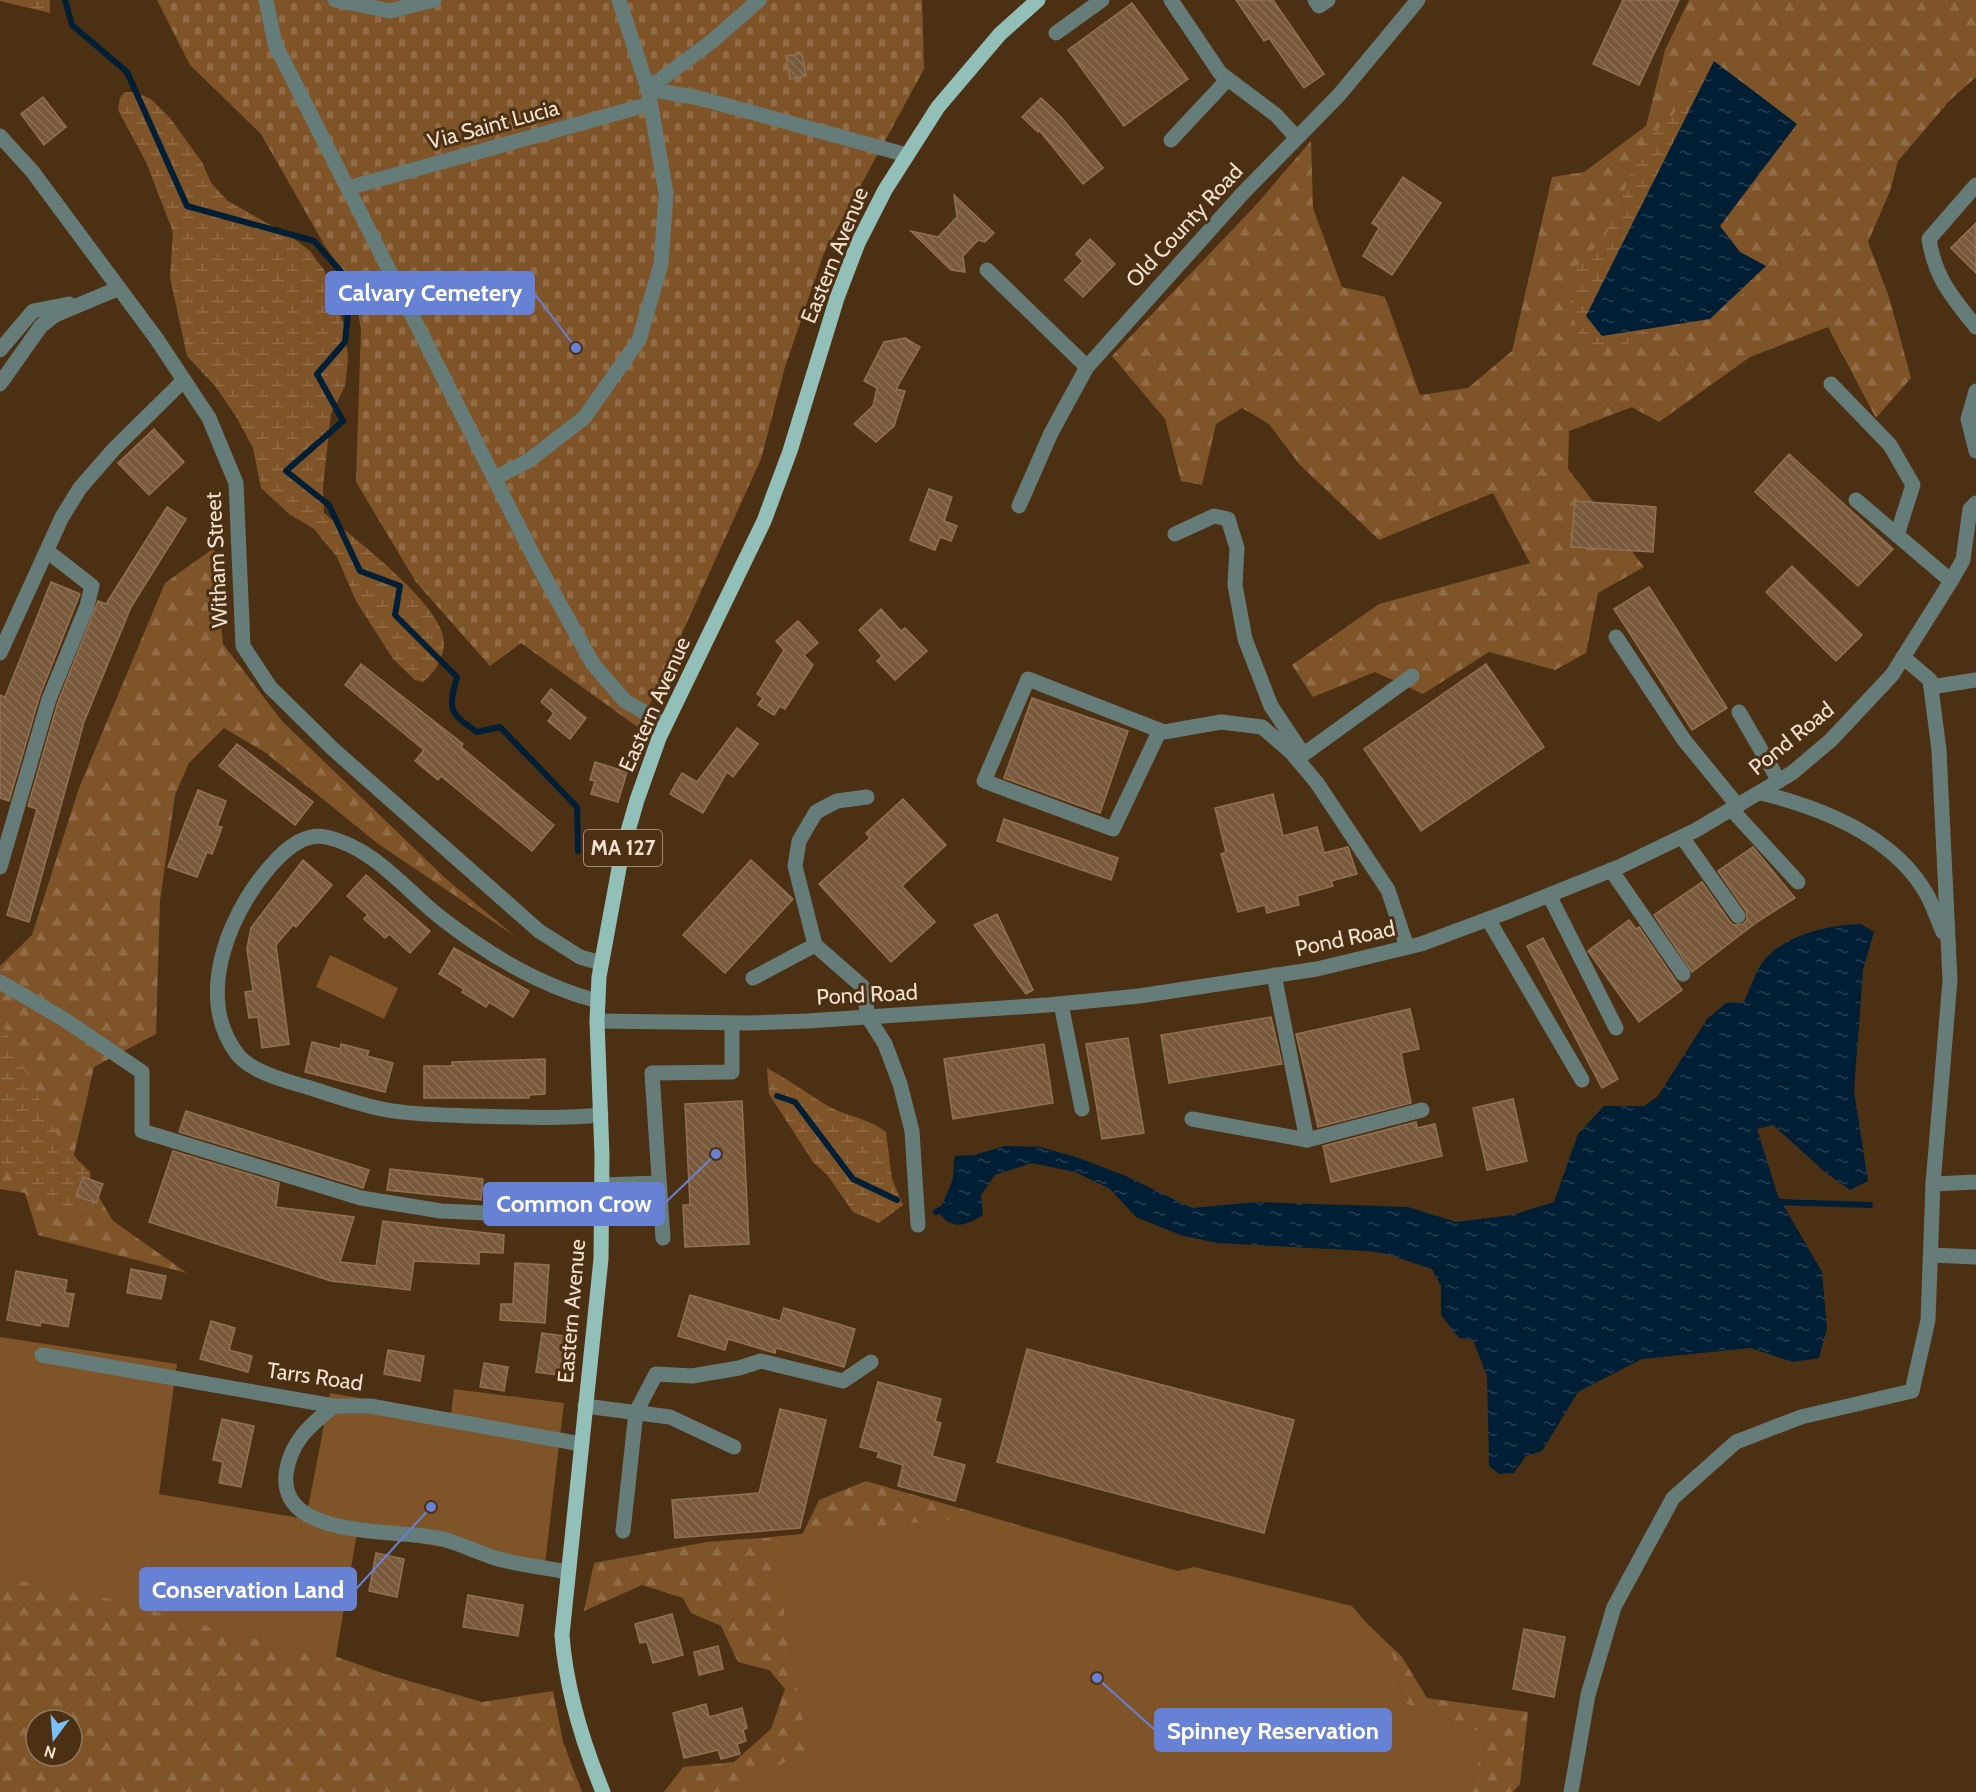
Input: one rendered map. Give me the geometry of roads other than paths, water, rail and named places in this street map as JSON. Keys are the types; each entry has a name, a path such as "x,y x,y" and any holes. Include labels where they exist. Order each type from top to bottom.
{"main road":[{"name":"Eastern Avenue","path":"603,1792 573,1705 564,1666 562,1635 601,1259 602,1185 598,1001 601,963 622,852 637,800 666,724 764,521 790,451 837,298 864,232 907,155 938,107 1000,34 1038,0"}],"street":[{"path":"266,0 275,44 537,563 593,664 625,701 666,724"},
{"path":"335,0 390,11 434,0"},
{"path":"495,478 528,461 584,418 639,340 661,264 666,194 649,96 619,0"},
{"path":"649,96 759,0"},
{"path":"1056,33 1102,0"},
{"path":"1171,0 1220,73 1276,115 1296,137"},
{"path":"1315,0 1319,6 1328,0"},
{"name":"Old County Road","path":"1019,506 1051,433 1087,367 1159,284 1296,137 1339,95 1418,0"},
{"path":"1171,140 1228,79"},
{"path":"649,96 699,98 907,155"},
{"name":"Via Saint Lucia","path":"348,188 649,96"},
{"name":"Witham Street","path":"0,136 32,171 184,380 209,418 236,483 243,646 270,687 341,756 539,931 580,957 601,963"},
{"path":"1976,185 1929,239 1932,264 1950,295 1976,327"},
{"path":"987,270 1087,367"},
{"path":"0,384 41,326 55,315 117,289"},
{"path":"0,350 33,311 50,306 84,302"},
{"path":"0,653 62,517 80,488 114,449 184,380"},
{"path":"1831,384 1890,445 1913,485 1897,535"},
{"path":"1976,391 1968,419 1976,451"},
{"path":"1856,500 1951,581"},
{"path":"1970,559 1970,509 1976,503"},
{"path":"1175,534 1214,516 1228,519 1237,548 1235,585 1245,639 1271,706 1317,783 1388,890 1407,947"},
{"path":"0,867 49,699 87,606 92,586 47,551"},
{"name":"Pond Road","path":"597,1020 732,1023 868,1017 1061,1004 1139,996 1317,969 1407,947 1488,919 1611,870 1682,837 1779,781 1831,740 1892,675 1951,581 1970,559"},
{"path":"1616,637 1684,740 1735,808 1798,882"},
{"path":"1571,1792 1588,1695 1614,1606 1673,1498 1736,1442 1801,1417 1912,1391 1928,1320 1934,1184 1950,980 1939,750 1930,680 1903,657"},
{"path":"1300,756 1412,676"},
{"path":"1160,730 1113,829 984,781 1028,679 1160,730 1164,732 1221,722 1262,727 1300,756"},
{"path":"1931,687 1976,680"},
{"path":"1739,712 1779,781"},
{"path":"1761,793 1796,801 1850,825 1893,853 1926,893 1947,942"},
{"path":"867,797 837,801 816,812 799,841 795,866 815,945 863,987 868,1017 885,1044 900,1084 912,1131 918,1225"},
{"path":"598,1001 571,994 537,980 499,958 440,917 389,870 351,846 325,836 308,837 286,851 263,873 231,924 223,949 219,985 219,1008 224,1030 238,1056 272,1077 386,1110 511,1117 601,1115"},
{"path":"1682,837 1738,916"},
{"path":"1611,870 1683,974"},
{"path":"1549,895 1616,1028"},
{"path":"1488,919 1582,1080"},
{"path":"753,978 815,945"},
{"path":"1274,975 1307,1140"},
{"path":"0,982 62,1018 142,1072 142,1131 361,1198 441,1211 602,1218"},
{"path":"1061,1004 1082,1109"},
{"path":"663,1238 652,1073 732,1072 732,1023"},
{"path":"1192,1119 1307,1140 1422,1110"},
{"path":"1934,1184 1976,1182"},
{"path":"602,1185 658,1183"},
{"path":"1931,1255 1976,1257"},
{"name":"Tarrs Road","path":"42,1355 334,1406 370,1406 581,1444"},
{"path":"623,1531 636,1413 656,1374 692,1376 740,1368 761,1361 843,1381 870,1362"},
{"path":"334,1406 296,1441 288,1462 285,1483 292,1501 312,1517 336,1527 442,1538 495,1558 567,1572"},
{"path":"585,1406 669,1417 734,1447"}],"water":[{"path":"1714,61 1797,124 1720,226 1740,252 1766,266 1710,319 1602,336 1586,316"},
{"path":"1861,924 1874,932 1863,970 1854,1091 1868,1181 1850,1190 1825,1172 1773,1125 1757,1129 1778,1196 1822,1272 1827,1328 1819,1358 1792,1362 1751,1348 1642,1359 1578,1392 1542,1451 1526,1456 1514,1473 1499,1474 1489,1466 1487,1376 1473,1340 1459,1338 1441,1315 1441,1286 1432,1269 1387,1254 1367,1251 1217,1243 1180,1235 1136,1217 1110,1189 1075,1172 1032,1163 995,1175 981,1195 983,1215 977,1219 960,1225 950,1223 940,1214 953,1178 955,1156 974,1155 1005,1146 1041,1147 1079,1158 1128,1177 1192,1208 1255,1202 1408,1207 1456,1222 1512,1215 1554,1202 1578,1134 1604,1106 1644,1106 1658,1096 1707,1019 1726,1003 1744,1002 1759,968 1774,950 1797,937 1822,929"}],"waterway":[{"path":"65,0 72,25 127,72 187,206 314,241 351,283 345,342 317,374 343,421 286,471 329,505 360,571 400,586 395,615 457,677 452,697 453,710 456,715 477,732 500,727 577,807 578,851"},
{"path":"777,1096 795,1102 853,1179 897,1200"},
{"path":"1775,1202 1870,1205"},
{"path":"936,1212 947,1206"}],"place":[{"name":"Calvary Cemetery","path":"576,348"},
{"name":"Common Crow","path":"716,1154"},
{"name":"Conservation Land","path":"431,1507"},
{"name":"Spinney Reservation","path":"1097,1678"}]}
